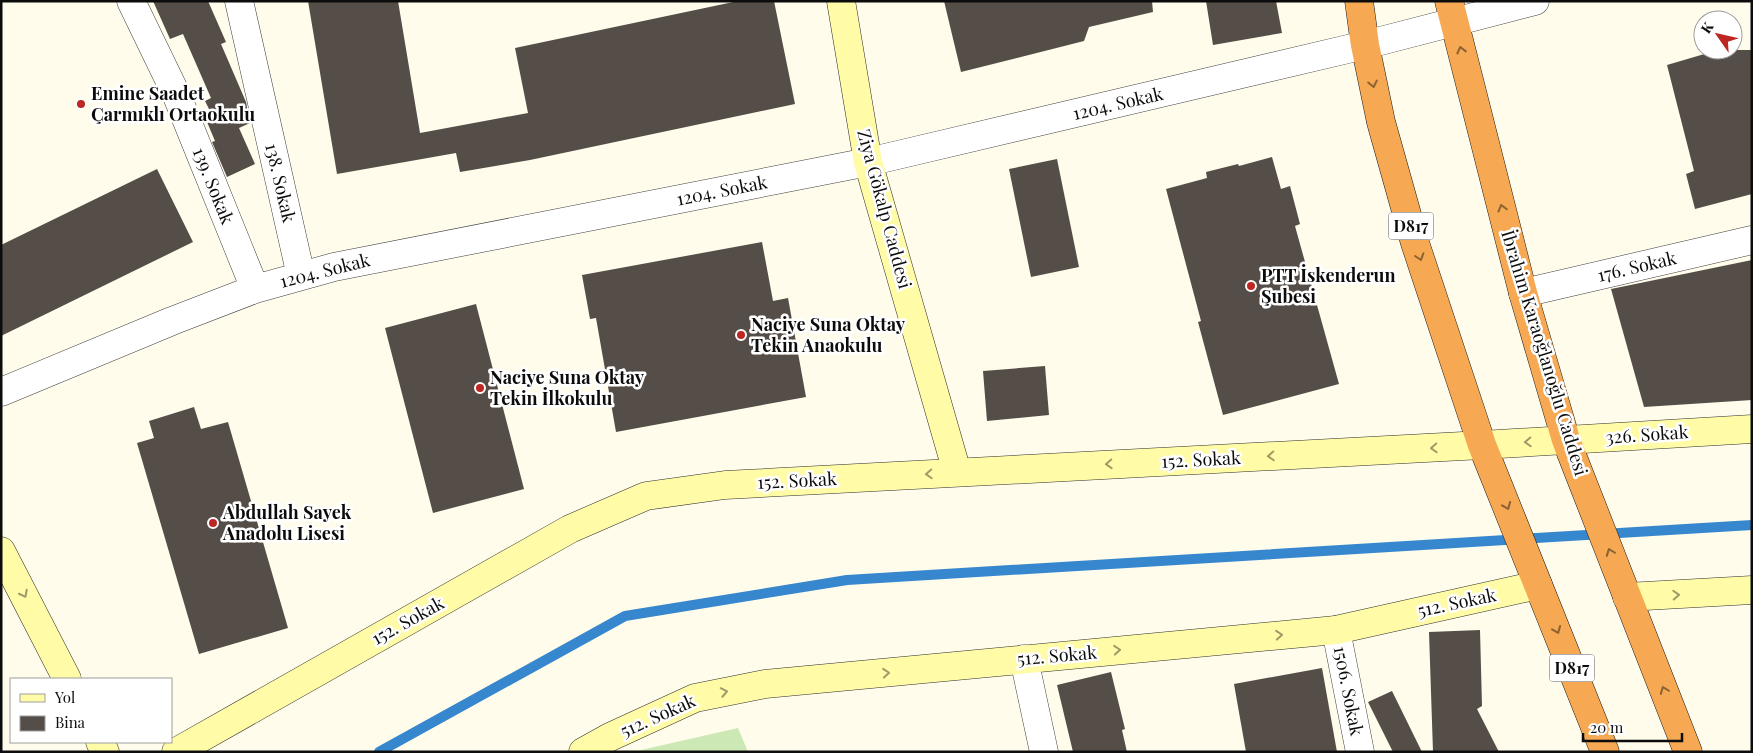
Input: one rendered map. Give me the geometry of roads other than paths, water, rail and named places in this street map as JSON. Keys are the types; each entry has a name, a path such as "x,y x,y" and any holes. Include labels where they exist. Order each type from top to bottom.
{"highway":[{"name":"D817","path":"1359,1 1365,45 1381,122 1415,243 1482,445 1605,752"},
{"name":"İbrahim Karaoğlanoğlu Caddesi","path":"1452,12 1523,293 1566,440 1688,752"}],"street":[{"name":"139. Sokak","path":"131,1 177,96 255,289"},
{"name":"138. Sokak","path":"239,1 301,276"},
{"name":"Ziya Gökalp Caddesi","path":"841,1 868,162 957,472"},
{"name":"1204. Sokak","path":"1,392 172,321 255,289 301,276 353,264 868,162 1365,45 1452,12 1535,1"},
{"name":"176. Sokak","path":"1523,293 1752,240"},
{"name":"326. Sokak","path":"1482,445 1752,428"},
{"name":"152. Sokak","path":"176,752 570,529 646,496 725,486 1482,445"},
{"path":"1,551 67,678"},
{"name":"512. Sokak","path":"584,752 610,737 695,698 765,684 1336,630 1538,585"},
{"path":"1627,597 1752,590"},
{"name":"1506. Sokak","path":"1336,630 1360,752"},
{"path":"1024,659 1044,752"}],"waterway":[{"path":"379,752 625,616 847,580 1752,525"}],"place":[{"name":"Emine Saadet Çarmıklı Ortaokulu","path":"81,104"},
{"name":"PTT İskenderun Şubesi","path":"1251,286"},
{"name":"Naciye Suna Oktay Tekin Anaokulu","path":"741,335"},
{"name":"Naciye Suna Oktay Tekin İlkokulu","path":"480,388"},
{"name":"Abdullah Sayek Anadolu Lisesi","path":"213,523"}]}
